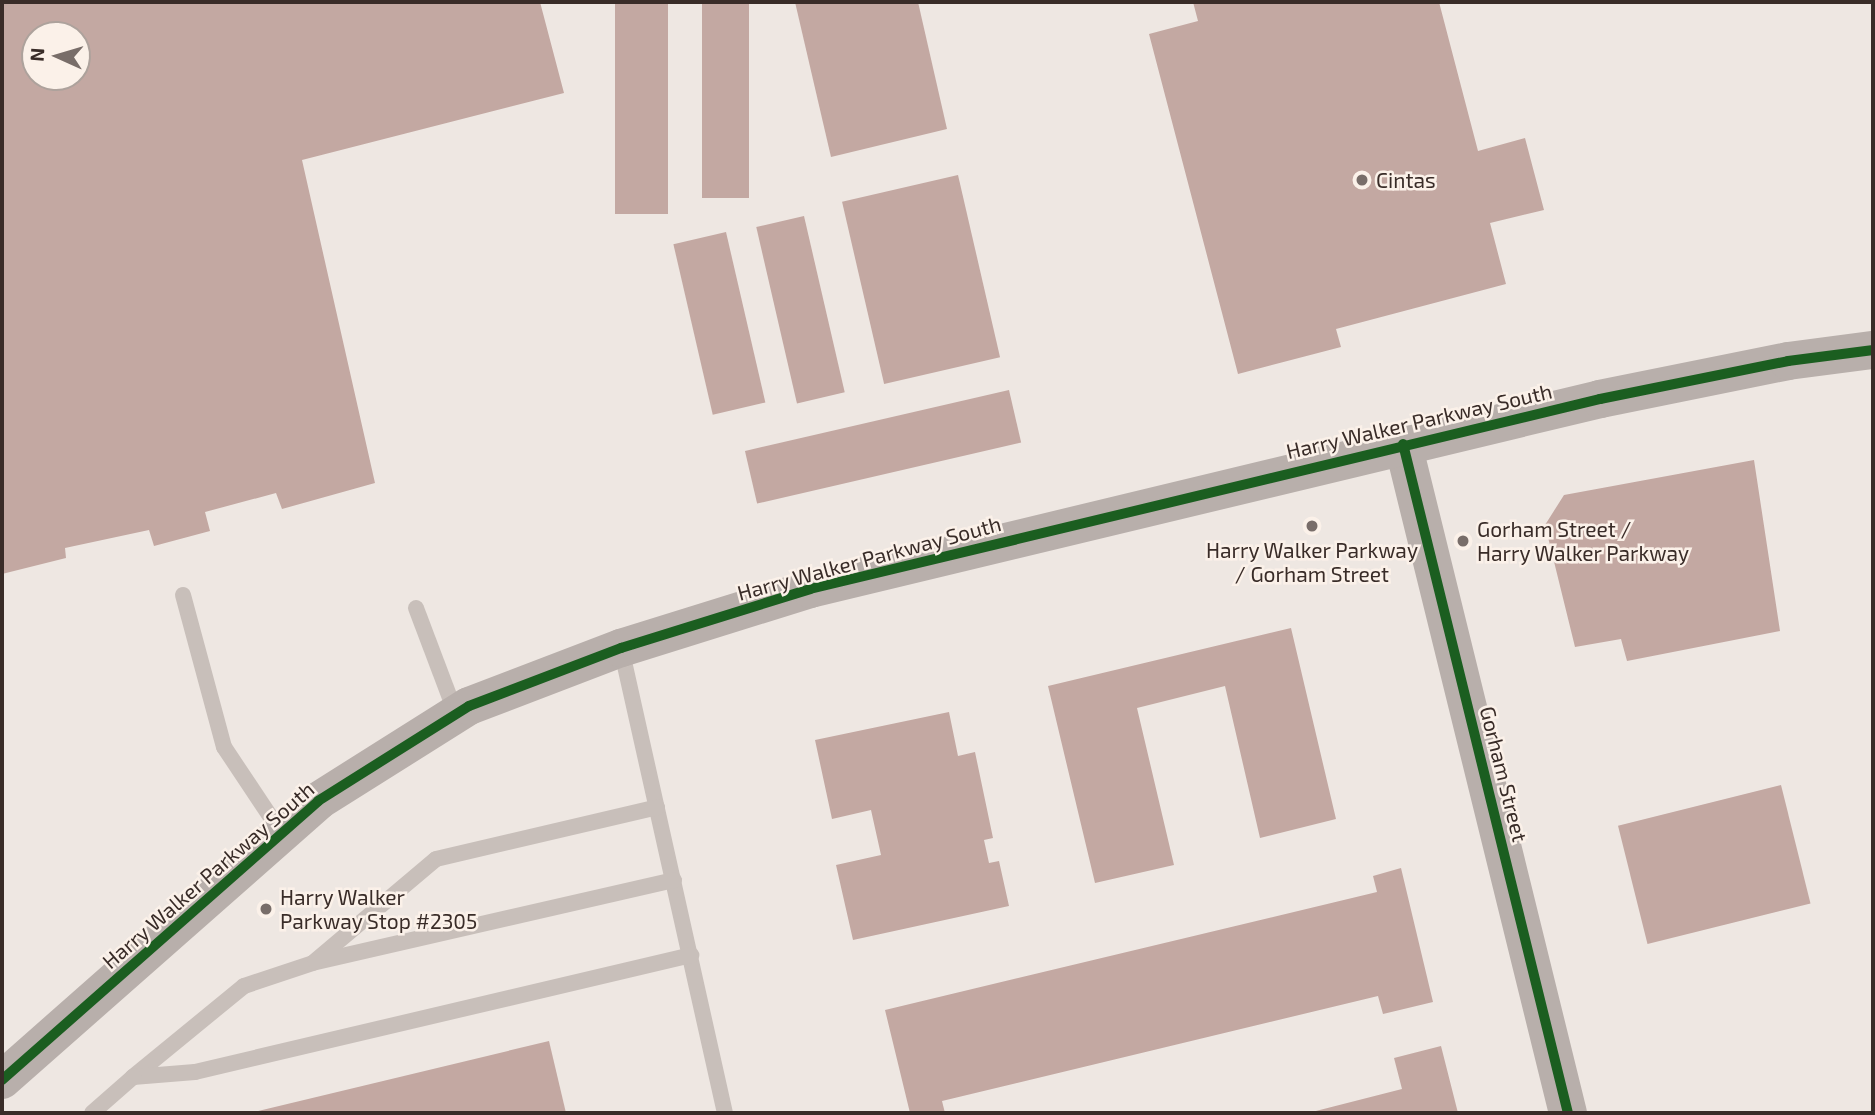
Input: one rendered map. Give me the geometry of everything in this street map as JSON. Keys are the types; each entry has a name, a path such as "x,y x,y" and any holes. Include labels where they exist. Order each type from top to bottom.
{"street":[{"name":"Harry Walker Parkway South","path":"2,1080 318,802 456,714 621,648 810,589 1403,444 1637,391 1788,361 1873,350"},
{"name":"Gorham Street","path":"1403,444 1568,1113"}],"lane":[{"path":"183,595 224,747 282,834"},
{"path":"416,608 456,714"},
{"path":"621,648 725,1113"},
{"path":"313,963 436,859 657,807"},
{"path":"92,1113 244,986 313,963 674,880"},
{"path":"134,1077 195,1072 691,955"}],"building":[{"path":"2,2 540,2 564,93 302,160 375,483 282,509 276,493 205,512 210,531 154,546 149,530 65,548 66,558 2,574"},
{"path":"615,2 668,2 668,214 615,214"},
{"path":"702,2 749,2 749,198 702,198"},
{"path":"795,2 918,2 947,129 831,157"},
{"name":"Cintas","path":"1193,2 1439,2 1478,151 1525,138 1544,210 1490,223 1506,284 1336,329 1341,347 1238,374 1149,34 1198,21"},
{"path":"958,175 1000,357 884,384 842,202"},
{"path":"804,216 845,392 797,403 756,227"},
{"path":"726,232 765,403 713,415 673,244"},
{"path":"1009,390 1021,443 757,504 745,451"},
{"path":"1754,460 1780,631 1627,661 1621,639 1575,647 1545,525 1564,495"},
{"path":"1291,628 1336,819 1260,838 1225,686 1137,708 1174,865 1095,883 1048,686"},
{"path":"949,712 958,756 975,752 993,838 984,840 989,863 999,861 1009,906 853,940 836,865 881,855 871,810 832,819 815,740"},
{"path":"1781,785 1811,903 1648,944 1618,826"},
{"path":"1401,868 1433,1002 1383,1014 1378,996 942,1101 945,1113 910,1113 885,1010 1377,892 1373,876"},
{"path":"549,1041 566,1113 254,1113 254,1112"},
{"path":"1441,1046 1458,1113 1308,1113 1402,1089 1394,1058"}],"cycle path":[{"path":"2,1080 318,801 469,706 621,648 810,589 1600,399 1788,361 1873,350"},
{"path":"1403,444 1568,1113"}],"place":[{"name":"Cintas","path":"1362,180"},
{"name":"Harry Walker Parkway / Gorham Street","path":"1312,526"},
{"name":"Gorham Street / Harry Walker Parkway","path":"1463,541"},
{"name":"Harry Walker Parkway Stop #2305","path":"266,909"}]}
